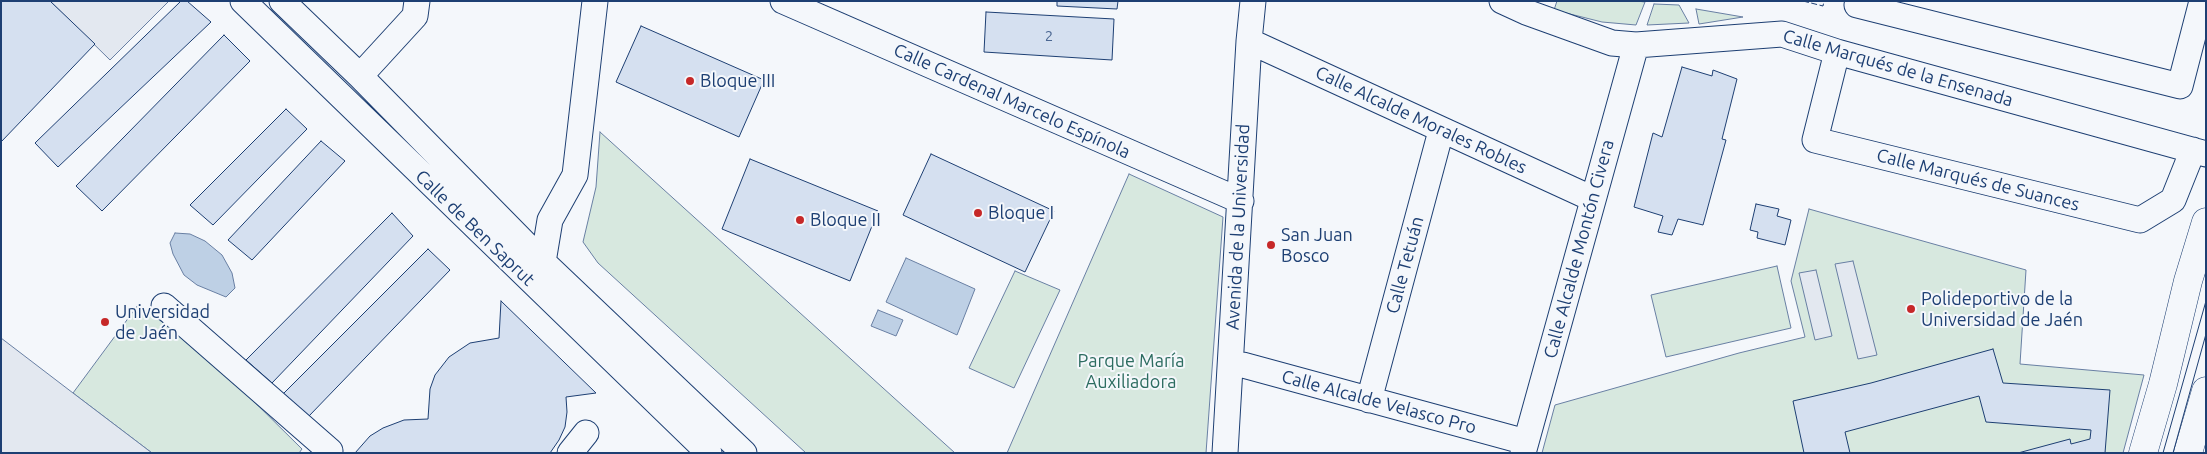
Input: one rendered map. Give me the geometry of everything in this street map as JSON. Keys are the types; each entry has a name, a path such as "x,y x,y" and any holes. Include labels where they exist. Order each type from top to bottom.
{"highway":[{"path":"2143,453 2163,384 2188,281 2206,222"},
{"path":"2188,453 2206,391"}],"street":[{"name":"Calle de Ben Saprut","path":"243,1 709,453"},
{"name":"Calle de Ben Saprut","path":"282,1 360,76 543,262 744,453"},
{"path":"360,76 415,16 417,1"},
{"path":"543,262 550,220 575,175 595,1"},
{"name":"Calle Cardenal Marcelo Espínola","path":"783,1 1240,201"},
{"name":"Avenida de la Universidad","path":"1225,453 1249,41 1253,1"},
{"name":"Calle Marqués de la Ensenada","path":"1502,1 1526,12 1612,43 1636,45 1782,34 1837,52 2200,152"},
{"path":"1858,1 1857,5 2180,86 2202,1"},
{"name":"Calle Alcalde Morales Robles","path":"1249,41 1441,131 1593,199"},
{"name":"Calle Alcalde Montón Civera","path":"1525,447 1636,45"},
{"name":"Calle Marqués de Suances","path":"1837,52 1815,140 2140,220 2173,200 2200,152"},
{"name":"Calle Tetuán","path":"1369,400 1441,131"},
{"path":"164,306 330,452"},
{"name":"Calle Alcalde Velasco Pro","path":"1231,365 1243,366 1369,400 1525,447"},
{"path":"570,453 586,432"}],"green space":[{"path":"1557,1 1645,2 1636,25 1602,22 1554,10"},
{"path":"1654,4 1679,5 1689,23 1647,25"},
{"path":"1696,9 1743,17 1699,24"},
{"path":"600,132 955,453 806,453 598,263 583,242 596,187"},
{"name":"Parque María Auxiliadora","path":"1129,174 1223,217 1206,453 1007,453"},
{"name":"Polideportivo de la Universidad de Jaén","path":"1809,209 2026,270 2020,364 2144,375 2123,453 1542,453 1555,405 1739,353 1805,337 1791,281"},
{"path":"1777,266 1791,328 1666,357 1651,295"},
{"path":"1015,271 1060,290 1014,388 969,368"},
{"path":"138,305 202,350 302,449 299,453 152,453 73,393"}],"shaded area":[{"path":"50,1 169,1 110,60"},
{"path":"1853,261 1877,355 1858,359 1835,264"},
{"path":"1816,270 1832,336 1815,340 1799,273"},
{"path":"1,338 73,393 152,453 1,453"}],"water":[{"path":"175,233 190,234 205,241 222,255 232,273 235,288 226,297 197,285 184,275 173,254 170,243"},
{"path":"906,258 975,289 957,335 886,302"},
{"path":"878,310 903,320 896,336 871,326"}],"building":[{"path":"1,1 50,1 95,44 1,142"},
{"path":"181,1 187,1 211,22 58,167 35,143"},
{"path":"1057,1 1118,1 1117,9 1057,6"},
{"path":"986,12 1114,19 1112,60 984,52"},
{"name":"Bloque III","path":"641,26 764,80 739,137 616,82"},
{"path":"224,35 250,61 102,211 76,186"},
{"path":"1682,67 1712,76 1713,70 1737,79 1722,139 1726,140 1703,225 1678,219 1672,235 1658,232 1663,216 1634,207 1653,133 1662,137"},
{"path":"286,109 307,129 213,225 190,205"},
{"path":"321,141 345,161 252,260 228,240"},
{"name":"Bloque I","path":"931,154 1054,211 1025,272 903,215"},
{"name":"Bloque II","path":"750,159 878,211 850,281 722,229"},
{"path":"1756,204 1779,209 1777,216 1791,220 1785,245 1757,238 1758,232 1750,230"},
{"path":"392,213 413,236 272,383 246,360"},
{"path":"428,249 450,270 309,416 283,394"},
{"path":"501,301 596,393 566,397 565,427 550,453 355,453 370,436 383,428 404,420 428,419 430,389 435,375 449,357 470,343 499,338"},
{"path":"1993,349 2003,383 2110,390 2105,453 2018,453 2070,439 2071,444 2090,439 2091,430 1986,422 1979,396 1845,432 1850,453 1804,453 1793,401 1871,383"}],"tram line":[{"path":"2163,453 2206,301"},
{"path":"2173,453 2206,334"}],"fence":[{"path":"1803,1 1823,6 1824,1"}],"place":[{"name":"Bloque III","path":"690,81"},
{"name":"Bloque I","path":"978,213"},
{"name":"Bloque II","path":"800,220"},
{"name":"San Juan Bosco","path":"1271,245"},
{"name":"Polideportivo de la Universidad de Jaén","path":"1911,309"},
{"name":"Universidad de Jaén","path":"105,322"}]}
